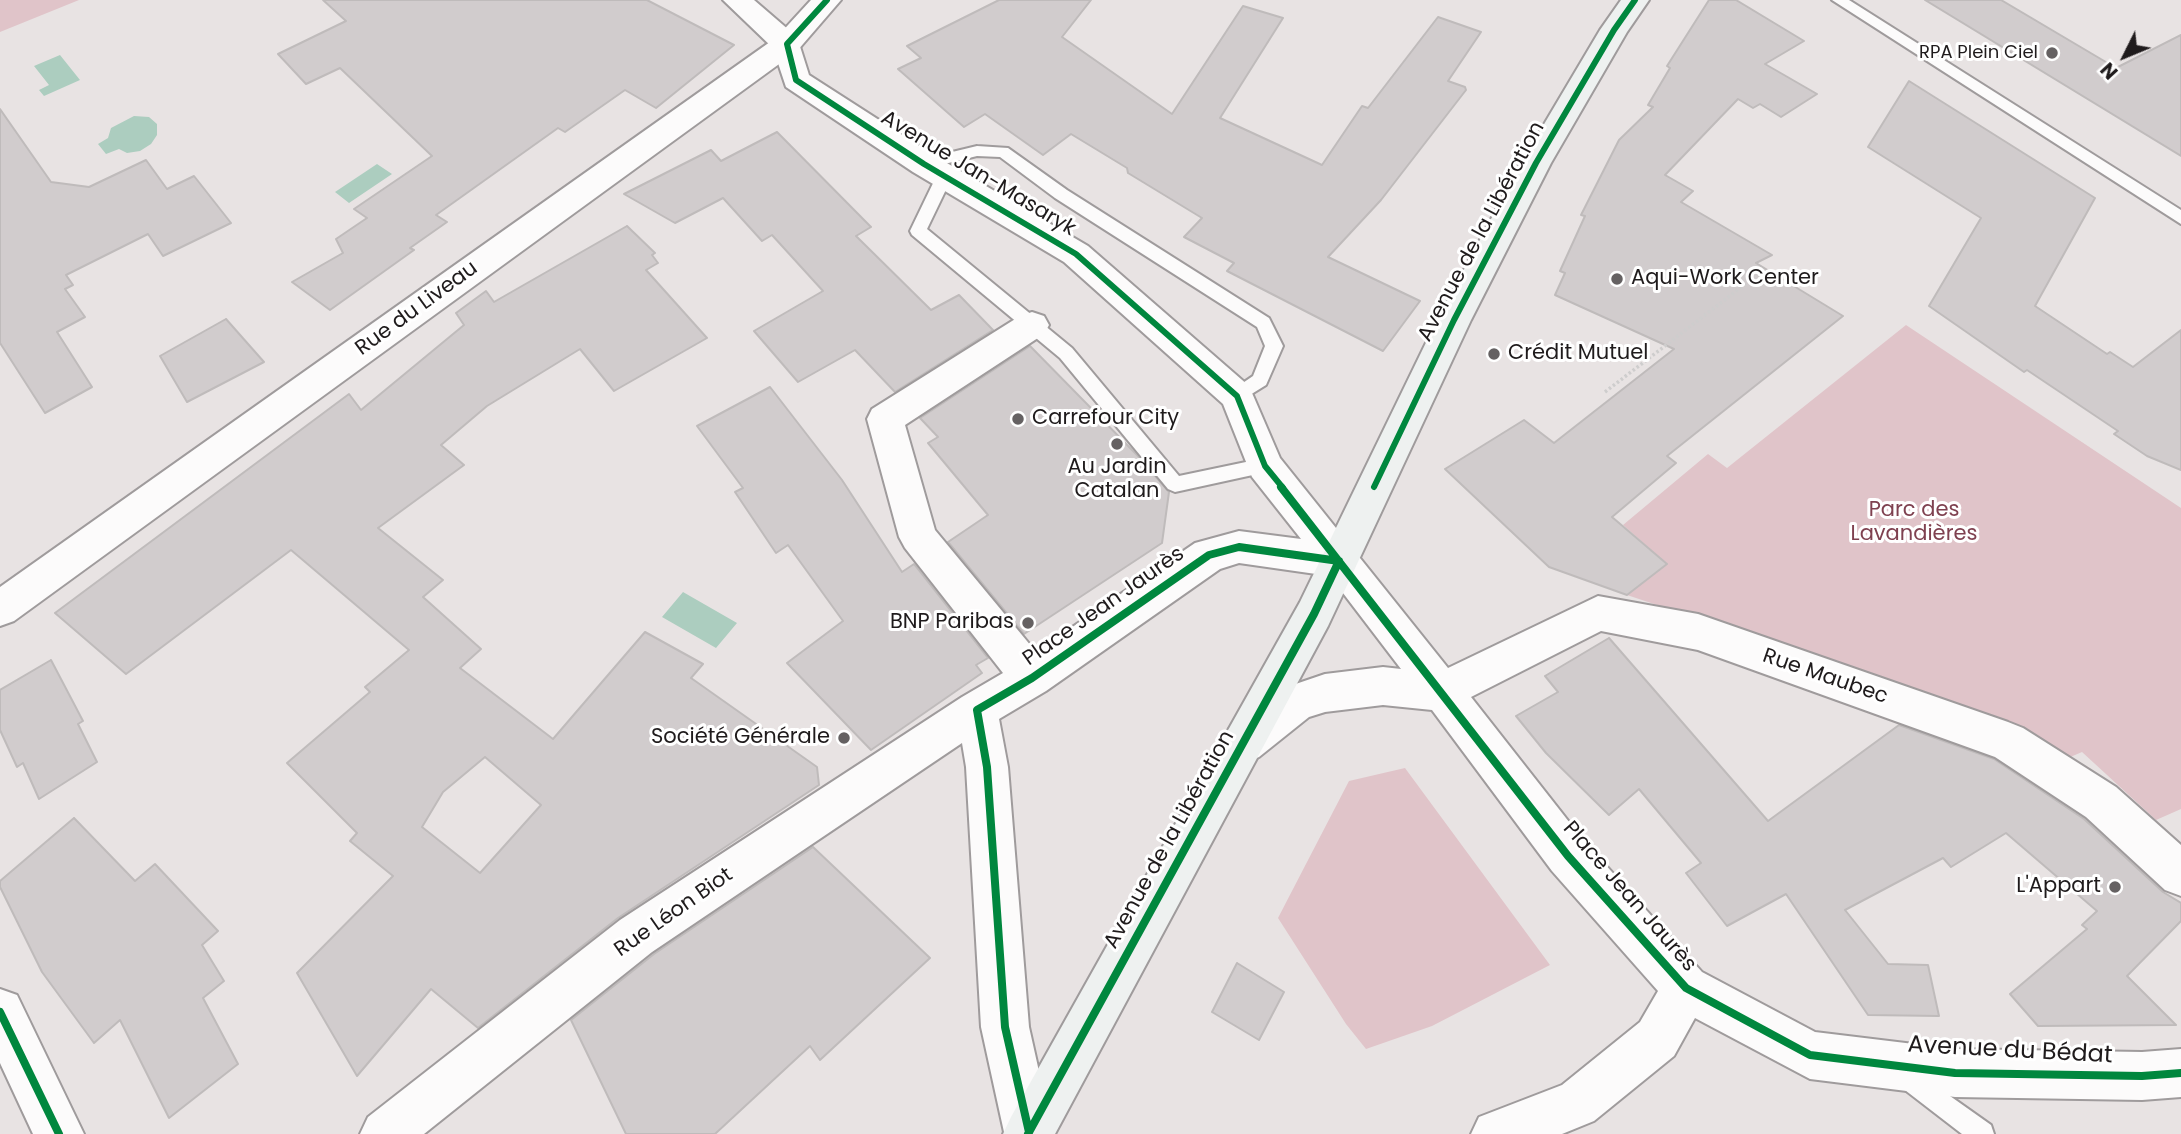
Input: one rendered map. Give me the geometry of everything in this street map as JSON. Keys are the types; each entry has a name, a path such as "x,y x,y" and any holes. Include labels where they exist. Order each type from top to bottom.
{"main road":[{"name":"Avenue de la Libération","path":"1028,1133 1314,614 1454,320 1536,163 1614,30 1635,0"}],"street":[{"path":"737,0 787,44"},
{"name":"Rue du Liveau","path":"0,609 787,44 827,0"},
{"name":"Avenue Jan-Masaryk","path":"787,44 796,80 934,169 1076,254 1237,396 1265,466 1339,561"},
{"path":"1032,325 885,419 918,537 1032,678"},
{"name":"Place Jean Jaurès","path":"977,709 1032,678 1209,555 1239,547 1339,561 1568,856 1686,988 1657,1040 1577,1104 1496,1134"},
{"name":"Rue Maubec","path":"1440,692 1598,613 1698,632 2008,741 2101,802 2181,874"},
{"path":"1244,743 1296,702 1325,693 1383,686 1440,692"},
{"path":"977,709 987,767 1005,1027 1028,1133"},
{"name":"Rue Léon Biot","path":"385,1134 636,936 977,709"},
{"name":"Avenue du Bédat","path":"1686,988 1810,1055 1955,1073 2142,1076 2181,1073"},
{"path":"0,1012 59,1134"}],"lane":[{"path":"1839,0 2181,218"},
{"path":"1237,396 1260,380 1274,346 1264,323 1055,190 1003,152 977,151 934,169 918,231 1066,353 1175,484 1265,466"},
{"path":"1888,1064 1982,1134"}],"path":[{"path":"1605,392 1748,282"}],"green space":[{"path":"0,0 79,0 0,32"},
{"name":"Parc des Lavandières","path":"1906,325 2181,508 2181,809 2156,820 2082,752 2061,761 1711,623 1627,595 1667,564 1623,525 1708,454 1727,468"},
{"path":"1405,768 1550,965 1432,1026 1366,1049 1346,1024 1278,918 1349,781"}],"shaded area":[{"path":"60,55 80,80 44,96 39,90 49,85 34,66"},
{"path":"134,116 149,117 157,124 157,135 151,144 140,151 127,153 119,149 106,154 98,144 108,138 111,128"},
{"path":"377,164 392,174 349,203 335,192"},
{"path":"683,592 737,623 716,648 662,617"}],"building":[{"path":"323,0 647,0 734,45 656,108 625,90 565,132 558,128 436,215 447,222 410,248 414,250 330,310 292,282 343,253 336,239 367,218 354,209 432,156 340,68 306,84 278,54 346,21"},
{"path":"999,0 1091,0 1062,37 1172,114 1243,6 1283,18 1220,118 1322,165 1362,106 1368,108 1438,17 1481,32 1448,81 1465,87 1466,90 1381,200 1328,257 1420,301 1383,351 1227,271 1234,263 1184,237 1202,218 1071,134 1043,155 985,114 964,127 898,69 921,58 907,46"},
{"path":"1709,0 1736,0 1804,41 1765,64 1817,94 1781,117 1760,104 1753,108 1738,99 1665,175 1693,191 1681,202 1772,255 1756,263 1843,316 1667,456 1676,463 1612,517 1667,564 1627,595 1549,567 1445,469 1524,420 1554,443 1674,349 1555,295 1565,273 1560,271 1585,216 1581,215 1619,140 1653,107 1648,105 1670,68 1667,66"},
{"name":"RPA Plein Ciel","path":"1925,0 2001,0 2116,68 2181,35 2181,156"},
{"path":"1909,81 2095,198 2035,306 2107,354 2110,352 2133,367 2181,330 2181,470 2147,456 2114,434 2118,431 2027,370 2024,372 1929,306 1981,218 1868,147"},
{"path":"0,109 51,182 89,187 146,160 167,189 194,176 231,223 163,256 148,234 66,275 73,285 65,289 85,317 57,332 92,387 45,413 0,343"},
{"path":"777,132 871,227 856,236 931,310 959,295 993,330 895,392 855,350 798,382 754,331 823,291 772,235 762,241 723,198 675,223 624,194 711,150 721,161"},
{"path":"627,226 655,253 652,255 658,263 646,270 707,338 614,391 580,349 487,406 441,445 464,465 378,528 443,580 423,597 481,649 460,668 553,739 645,632 703,664 691,678 817,767 819,785 618,918 478,1028 431,989 357,1076 297,973 393,876 350,841 357,833 287,763 370,692 365,687 409,650 291,550 126,674 55,613 349,394 361,410 464,325 456,313 486,291 494,302","holes":["485,757 541,805 480,873 422,827 443,792"]},
{"path":"226,319 264,362 187,402 160,356"},
{"path":"1030,346 1137,455 1169,492 1162,543 1024,634 948,542 988,515 928,443 938,437 920,418"},
{"path":"770,387 842,480 902,572 914,564 988,658 976,665 982,673 871,750 787,663 843,621 788,545 776,553 735,492 743,488 697,426"},
{"path":"1609,638 1768,821 1899,725 1994,759 2084,819 2163,892 2181,903 2181,921 2127,976 2176,1025 2038,1026 2010,994 2087,929 2082,925 2097,911 2006,833 1951,867 1943,858 1845,910 1888,964 1928,965 1939,1016 1868,1015 1786,894 1727,926 1686,873 1701,863 1639,789 1609,815 1546,753 1516,716 1558,692 1545,676"},
{"path":"51,660 83,721 78,724 97,762 39,799 23,763 17,767 0,730 0,690"},
{"path":"74,818 135,881 155,864 218,931 202,945 224,981 203,998 238,1064 169,1118 120,1020 94,1043 42,972 0,887 0,881"},
{"path":"813,847 930,958 820,1060 810,1046 715,1134 626,1134 571,1020 654,954"},
{"path":"1237,963 1284,992 1259,1040 1212,1012"}],"cycle path":[{"path":"827,0 787,44 796,80 924,164 1076,254 1237,396 1265,466 1389,622 1568,856 1686,988 1810,1055 1955,1073 2142,1076 2181,1073"},
{"path":"1374,487 1454,320 1536,163 1614,30 1635,0"},
{"path":"1029,1132 1005,1027 987,767 977,710 1032,678 1209,555 1239,547 1339,561"},
{"path":"1028,1134 1314,614 1339,561"},
{"path":"0,1012 59,1134"}],"place":[{"name":"RPA Plein Ciel","path":"2052,53"},
{"name":"Aqui-Work Center","path":"1617,279"},
{"name":"Crédit Mutuel","path":"1494,354"},
{"name":"Carrefour City","path":"1018,419"},
{"name":"Au Jardin Catalan","path":"1117,444"},
{"name":"BNP Paribas","path":"1028,623"},
{"name":"Société Générale","path":"844,738"},
{"name":"L'Appart","path":"2115,887"}]}
